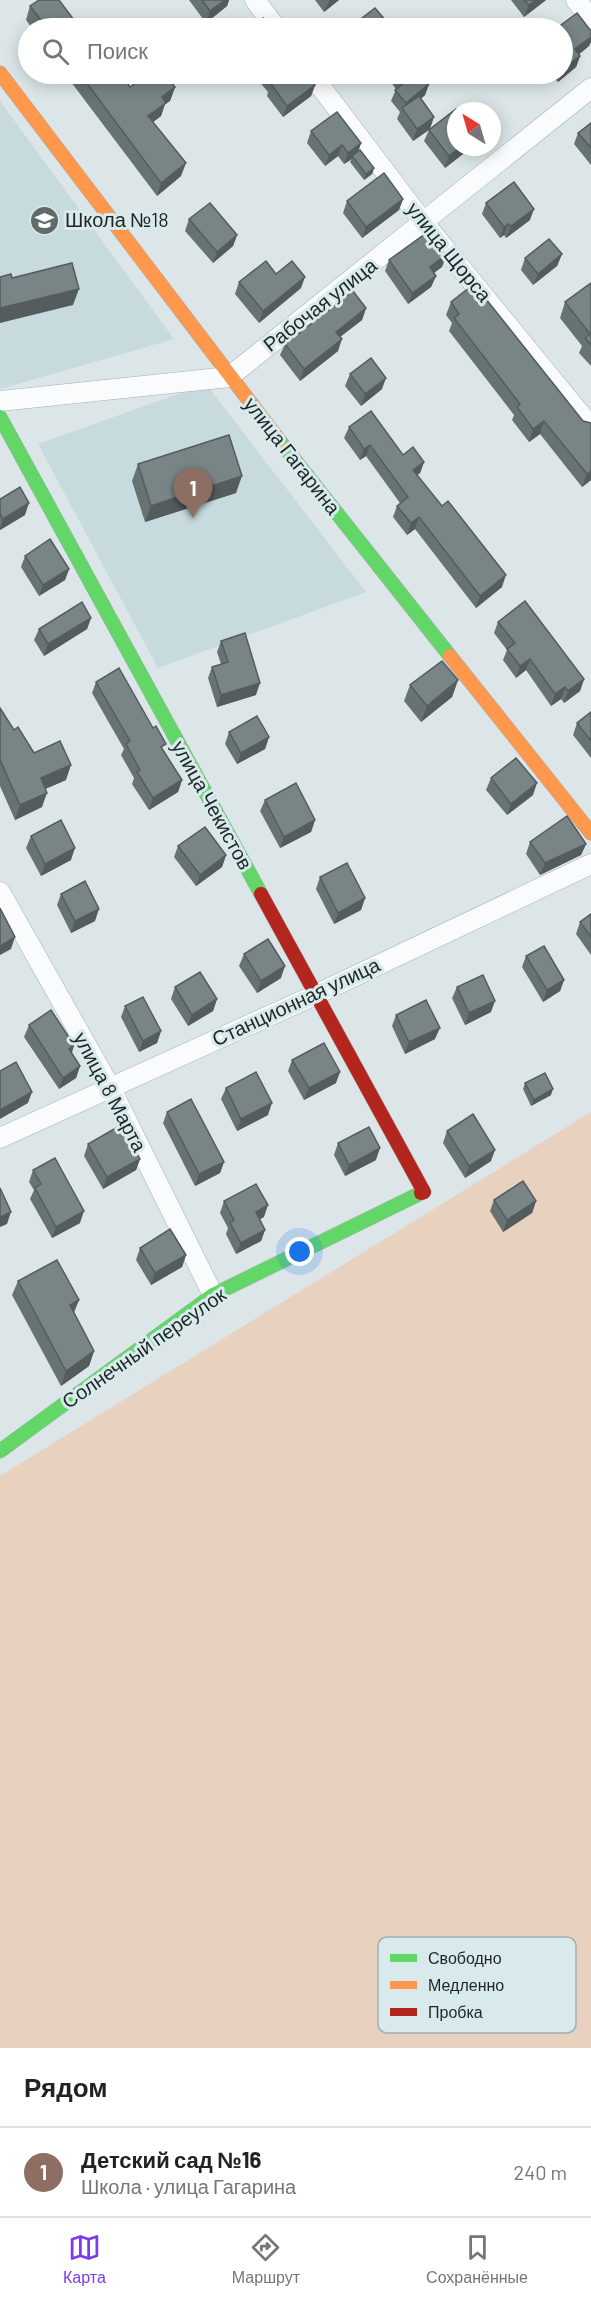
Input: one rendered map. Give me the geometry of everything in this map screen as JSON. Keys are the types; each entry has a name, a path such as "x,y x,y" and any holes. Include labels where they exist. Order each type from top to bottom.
{"street":[{"path":"255,0 268,18"},
{"path":"576,0 591,19"},
{"name":"улица Гагарина","path":"0,73 229,377 591,833"},
{"name":"улица Щорса","path":"319,84 424,223 591,427"},
{"name":"Рабочая улица","path":"229,377 591,88"},
{"path":"0,401 229,377"},
{"name":"улица Чекистов","path":"0,417 424,1192"},
{"name":"Станционная улица","path":"0,1138 315,995 591,864"},
{"name":"улица 8 Марта","path":"0,892 110,1087 213,1295"},
{"name":"Солнечный переулок","path":"2,1445 213,1295 424,1192"}],"shaded area":[{"name":"Школа №18","path":"0,101 174,339 0,389"},
{"path":"206,384 366,592 158,668 38,444"},
{"path":"591,1112 591,2048 0,2048 0,1476"}],"building":[{"path":"39,0 59,0 72,18 39,18 30,6"},
{"path":"202,0 225,0 210,11"},
{"path":"524,0 536,0 529,5"},
{"path":"375,8 384,18 362,18"},
{"path":"577,13 591,31 591,37 575,49 580,56 573,61 573,18 570,18"},
{"path":"87,84 128,84 130,87 134,84 173,84 175,87 162,97 166,103 148,116 186,163 161,183"},
{"path":"271,84 315,85 287,106"},
{"path":"403,84 429,84 406,103 395,90"},
{"path":"419,96 434,117 417,129 402,108"},
{"path":"337,112 361,143 348,153 342,145 329,155 311,131"},
{"path":"447,116 447,153 429,130"},
{"path":"591,123 591,148 578,133"},
{"path":"360,150 374,168 366,174 352,156"},
{"path":"384,173 403,199 366,227 347,201"},
{"path":"514,182 534,209 511,226 508,224 504,227 486,203"},
{"path":"210,203 237,235 217,252 189,219"},
{"path":"429,231 446,255 430,267 436,276 412,293 389,260"},
{"path":"549,239 562,254 538,274 525,258"},
{"path":"266,261 276,274 292,261 305,277 263,311 239,282"},
{"path":"72,263 79,289 0,308 0,277 11,274 12,278"},
{"path":"591,283 591,345 585,338 590,334 565,302"},
{"path":"474,284 583,421 591,423 591,471 587,474 544,421 533,429 517,407 520,404 454,318 459,314 451,302"},
{"path":"353,291 366,308 336,332 342,339 304,369 285,344"},
{"path":"371,358 386,378 365,394 350,374"},
{"path":"371,411 403,455 413,447 424,462 413,470 442,506 448,501 506,575 480,596 419,517 411,523 397,506 408,497 370,445 364,449 349,427"},
{"path":"229,435 242,476 151,506 138,464"},
{"path":"20,487 29,503 3,519 0,514 0,499"},
{"path":"50,539 69,569 43,585 25,556"},
{"path":"525,601 584,679 568,691 565,687 555,694 530,659 520,666 507,649 515,643 498,622"},
{"path":"82,602 91,618 48,644 39,629"},
{"path":"245,633 260,683 221,695 212,667 228,662 221,641"},
{"path":"442,661 458,680 427,706 410,685"},
{"path":"119,668 153,728 156,726 166,744 161,747 182,780 153,798 137,772 140,770 126,744 130,741 96,682"},
{"path":"0,708 14,730 18,727 34,753 60,741 71,765 41,778 47,793 20,805 0,760"},
{"path":"591,712 591,741 577,723"},
{"path":"257,716 269,737 241,753 229,732"},
{"path":"516,758 537,783 511,804 491,778"},
{"path":"296,783 315,820 284,837 265,800"},
{"path":"567,816 586,844 545,863 530,842"},
{"path":"61,820 75,848 45,864 31,836"},
{"path":"205,827 226,855 200,875 178,846"},
{"path":"347,863 365,898 338,913 320,877"},
{"path":"85,881 99,909 75,921 61,894"},
{"path":"0,908 15,937 0,946"},
{"path":"591,914 591,937 580,922"},
{"path":"268,939 285,966 261,981 244,954"},
{"path":"544,946 564,980 547,990 526,956"},
{"path":"200,972 217,999 192,1015 175,987"},
{"path":"483,975 495,1001 469,1013 457,987"},
{"path":"143,997 161,1031 143,1041 125,1006"},
{"path":"426,1000 440,1028 409,1042 396,1015"},
{"path":"51,1010 74,1045 69,1049 80,1066 63,1078 29,1025"},
{"path":"324,1043 340,1072 309,1088 292,1060"},
{"path":"16,1062 32,1092 0,1110 0,1071"},
{"path":"256,1072 272,1103 241,1119 226,1088"},
{"path":"545,1073 553,1089 534,1100 525,1083"},
{"path":"191,1099 224,1162 199,1174 167,1112"},
{"path":"473,1114 495,1150 469,1166 447,1131"},
{"path":"121,1125 140,1159 107,1177 88,1144"},
{"path":"369,1127 380,1148 349,1165 338,1143"},
{"path":"55,1158 84,1211 56,1227 35,1188 41,1184 33,1170"},
{"path":"523,1181 536,1201 507,1220 494,1200"},
{"path":"256,1184 268,1205 256,1212 265,1230 241,1243 230,1223 234,1220 224,1201"},
{"path":"0,1188 11,1212 0,1217"},
{"path":"170,1229 186,1255 155,1273 140,1248"},
{"path":"57,1260 79,1300 70,1305 94,1351 66,1371 18,1281"}],"traffic: fast":[{"path":"0,417 261,894"},
{"path":"279,440 450,656"},
{"path":"0,1451 213,1295 421,1193"}],"traffic: slow":[{"path":"0,73 279,440"},
{"path":"450,656 591,833"}],"traffic: jam":[{"path":"261,894 424,1192 421,1193"}],"place":[{"name":"Школа №18","path":"44,220"},
{"name":"Детский сад №16","path":"193,518"}]}
